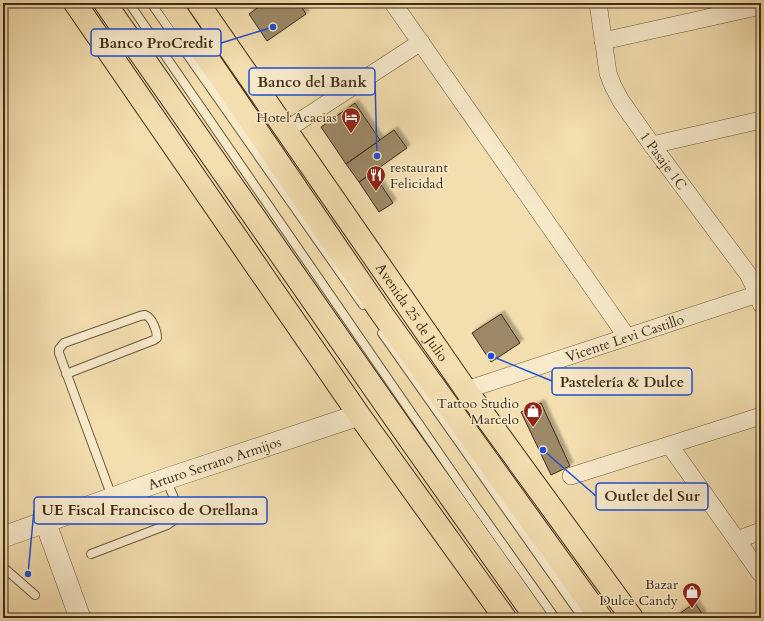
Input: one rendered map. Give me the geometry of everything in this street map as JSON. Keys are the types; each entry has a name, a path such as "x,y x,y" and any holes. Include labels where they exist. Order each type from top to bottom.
{"main road":[{"path":"75,3 359,415 504,618"},
{"path":"106,3 403,430 536,618"},
{"name":"Avenida 25 de Julio","path":"170,3 377,319 601,618"},
{"name":"Avenida 25 de Julio","path":"198,3 466,390 632,618"},
{"path":"377,319 466,390"},
{"path":"359,415 403,430"}],"street":[{"path":"392,3 421,42 627,337"},
{"name":"1 Pasaje 1C","path":"598,3 608,74 613,86 652,145 748,274 760,297"},
{"path":"603,42 761,6"},
{"path":"286,130 421,42"},
{"path":"652,145 761,120"},
{"name":"Vicente Levi Castillo","path":"466,390 627,337 760,297"},
{"name":"Arturo Serrano Armijos","path":"3,537 112,497 359,415"},
{"path":"570,476 670,446 761,416"},
{"path":"670,446 761,574"},
{"path":"45,521 80,618"},
{"path":"737,540 761,531"}],"lane":[{"path":"129,3 555,618"},
{"name":"Avenida 25 de Julio","path":"151,3 377,319 584,618"},
{"path":"66,374 154,340 157,338 157,334 150,318 145,315 140,316 64,343 59,349 66,374 112,497"},
{"path":"91,554 167,525 175,520 178,514 177,508 166,479"},
{"path":"3,567 34,595"}],"building":[{"path":"264,3 299,3 306,14 267,41 249,14"},
{"name":"Hotel Acacias","path":"355,103 380,140 346,164 321,127"},
{"path":"394,130 407,148 359,182 346,164"},
{"name":"restaurant Felicidad","path":"373,173 393,203 379,212 359,182"},
{"path":"501,314 520,343 491,362 472,333"},
{"path":"541,403 570,466 551,475 521,412"},
{"name":"Bazar Dulce Candy","path":"695,603 703,615 700,618 673,618"}],"place":[{"name":"Banco ProCredit","path":"273,27"},
{"name":"Hotel Acacias","path":"351,134"},
{"name":"Banco del Bank","path":"377,156"},
{"name":"restaurant Felicidad","path":"376,192"},
{"name":"Pastelería & Dulce","path":"491,356"},
{"name":"Tattoo Studio Marcelo","path":"533,428"},
{"name":"Outlet del Sur","path":"543,450"},
{"name":"UE Fiscal Francisco de Orellana","path":"28,574"},
{"name":"Bazar Dulce Candy","path":"692,609"}]}
